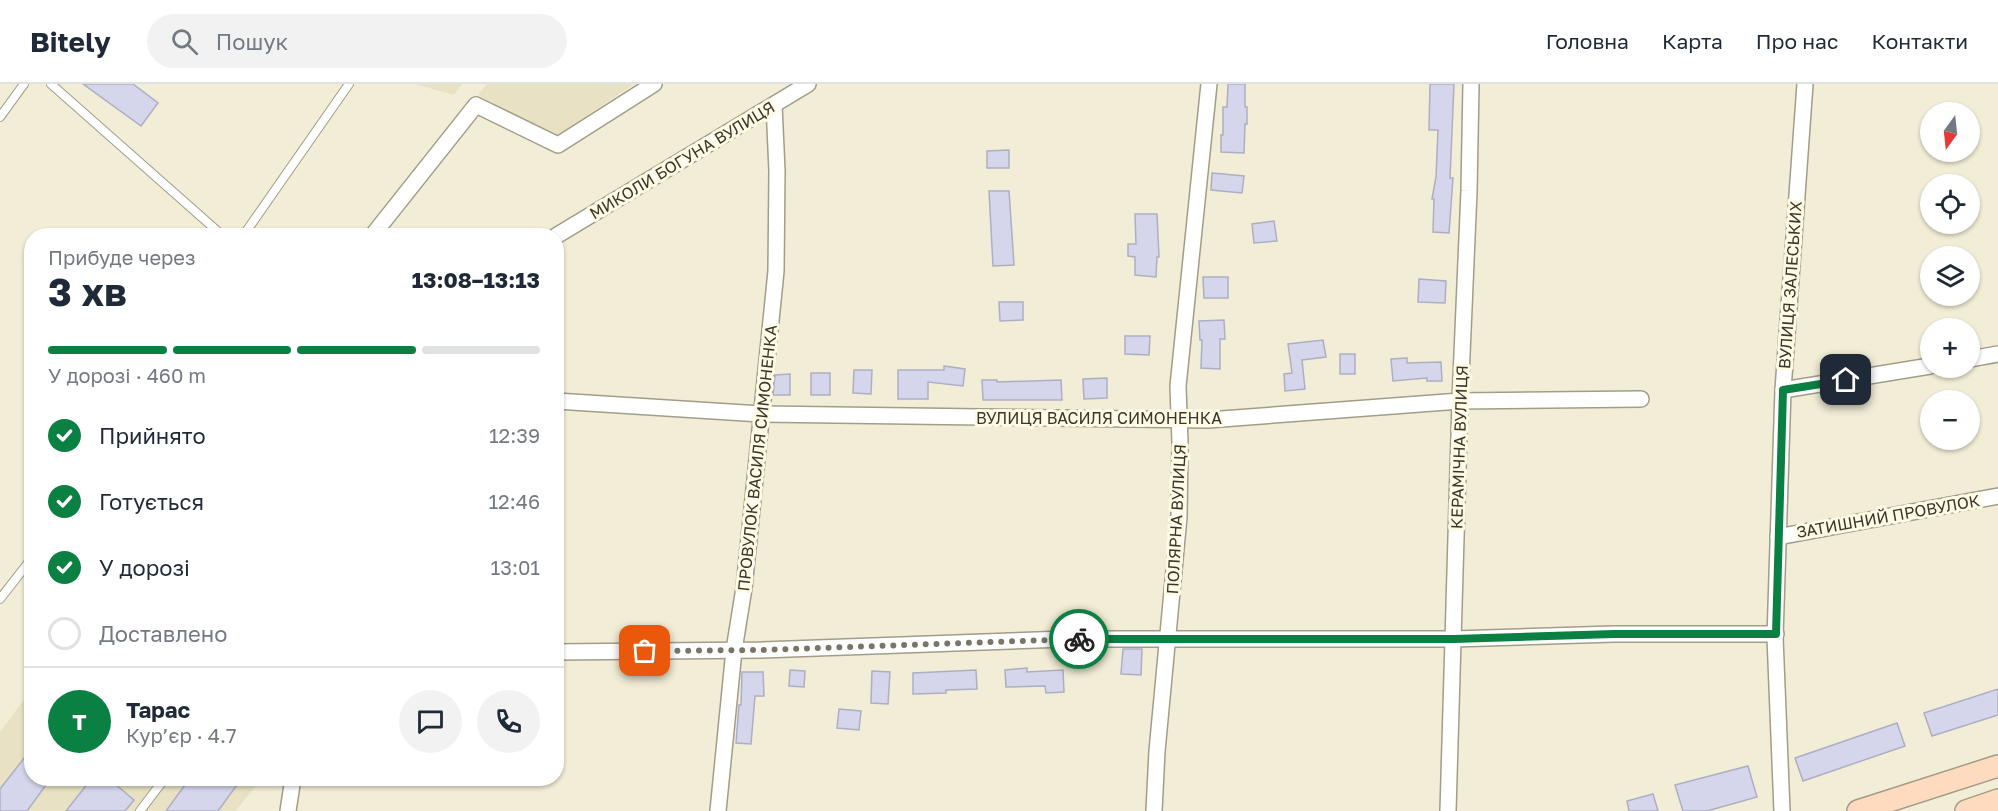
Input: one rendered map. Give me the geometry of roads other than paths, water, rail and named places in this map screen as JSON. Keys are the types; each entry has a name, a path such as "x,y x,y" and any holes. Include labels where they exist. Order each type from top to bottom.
{"street":[{"path":"378,228 476,105 558,145 654,84"},
{"name":"МИКОЛИ БОГУНА ВУЛИЦЯ","path":"564,231 808,84"},
{"name":"ПОЛЯРНА ВУЛИЦЯ","path":"1154,811 1157,751 1179,517 1178,419 1182,339 1209,84"},
{"name":"КЕРАМІЧНА ВУЛИЦЯ","path":"1448,811 1471,84"},
{"name":"ВУЛИЦЯ ЗАЛЕСЬКИХ","path":"1782,811 1776,634 1778,537 1783,390 1805,84"},
{"name":"ПРОВУЛОК ВАСИЛЯ СИМОНЕНКА","path":"718,811 734,650 743,598 776,271 777,171 774,105"},
{"path":"1980,357 1998,354"},
{"path":"1783,390 1920,368"},
{"name":"ВУЛИЦЯ ВАСИЛЯ СИМОНЕНКА","path":"564,402 761,414 1219,419 1460,401 1641,399"},
{"name":"ЗАТИШНИЙ ПРОВУЛОК","path":"1778,537 1998,496"},
{"path":"564,652 734,650 1064,639 1454,639 1614,634 1776,634"},
{"path":"1858,811 1998,766"},
{"path":"288,811 292,786"},
{"path":"1966,811 1998,800"}],"lane":[{"path":"0,117 24,84"},
{"path":"51,84 214,228"},
{"path":"249,228 349,84"},
{"path":"0,599 24,568"},
{"path":"140,811 159,786"}]}
